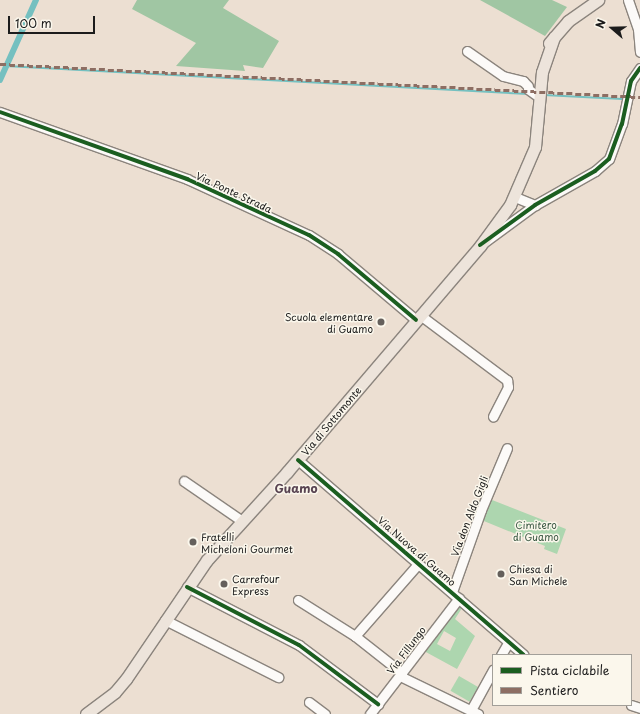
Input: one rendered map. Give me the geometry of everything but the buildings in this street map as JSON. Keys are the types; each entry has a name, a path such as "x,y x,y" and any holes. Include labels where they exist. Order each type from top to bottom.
{"main road":[{"name":"Via di Sottomonte","path":"531,154 530,90 541,59 554,38 571,18 598,0"},
{"name":"Via di Sottomonte","path":"86,714 115,692 126,679 187,587 242,521 298,460 480,245 512,201 531,154 538,130 542,72 554,38"}],"street":[{"path":"628,0 638,29 640,52"},
{"path":"468,51 503,76 523,81 530,90"},
{"path":"480,245 535,205 595,171 609,159 622,124 631,81 640,68"},
{"name":"Via Ponte Strada","path":"0,112 187,179 309,235 338,254 418,318 507,380 508,387 493,416"},
{"path":"512,201 535,205"},
{"path":"512,201 525,213"},
{"name":"Via don Aldo Gigli","path":"455,595 481,510 507,448"},
{"name":"Via Nuova di Guamo","path":"298,460 455,595 508,643 523,654"},
{"path":"184,481 242,521"},
{"path":"355,636 418,564"},
{"path":"187,587 298,645 378,704"},
{"name":"Via Fillungo","path":"370,714 401,674 455,595"},
{"path":"298,600 355,636 401,674 474,712 492,672"},
{"path":"165,620 278,677"},
{"path":"502,654 508,643"},
{"path":"309,702 325,714"}],"green space":[{"path":"137,0 229,0 223,8 279,41 263,68 243,65 245,71 176,66 196,43 132,9"},
{"path":"480,0 552,0 567,7 545,36"},
{"name":"Cimitero di Guamo","path":"487,498 566,529 557,554 544,549 545,546 479,519"},
{"path":"458,605 462,608 455,619 475,636 457,669 424,651","holes":["444,631 456,638 450,651 437,644"]},
{"path":"459,676 478,687 470,702 450,691"}],"waterway":[{"path":"0,80 36,0"},
{"path":"6,66 528,94"},
{"path":"544,95 622,99"}],"marked path":[{"path":"0,64 640,97"}],"cycle path":[{"path":"480,245 535,205 595,171 609,159 622,124 631,81 640,68"},
{"path":"0,112 187,179 309,235 338,254 416,320"},
{"path":"298,460 523,654"},
{"path":"187,587 299,645 378,704"}],"place":[{"name":"Scuola elementare di Guamo","path":"381,322"},
{"name":"Fratelli Micheloni Gourmet","path":"193,542"},
{"name":"Chiesa di San Michele","path":"501,574"},
{"name":"Carrefour Express","path":"224,584"}],"district":[{"name":"Guamo","path":"296,489"}]}
